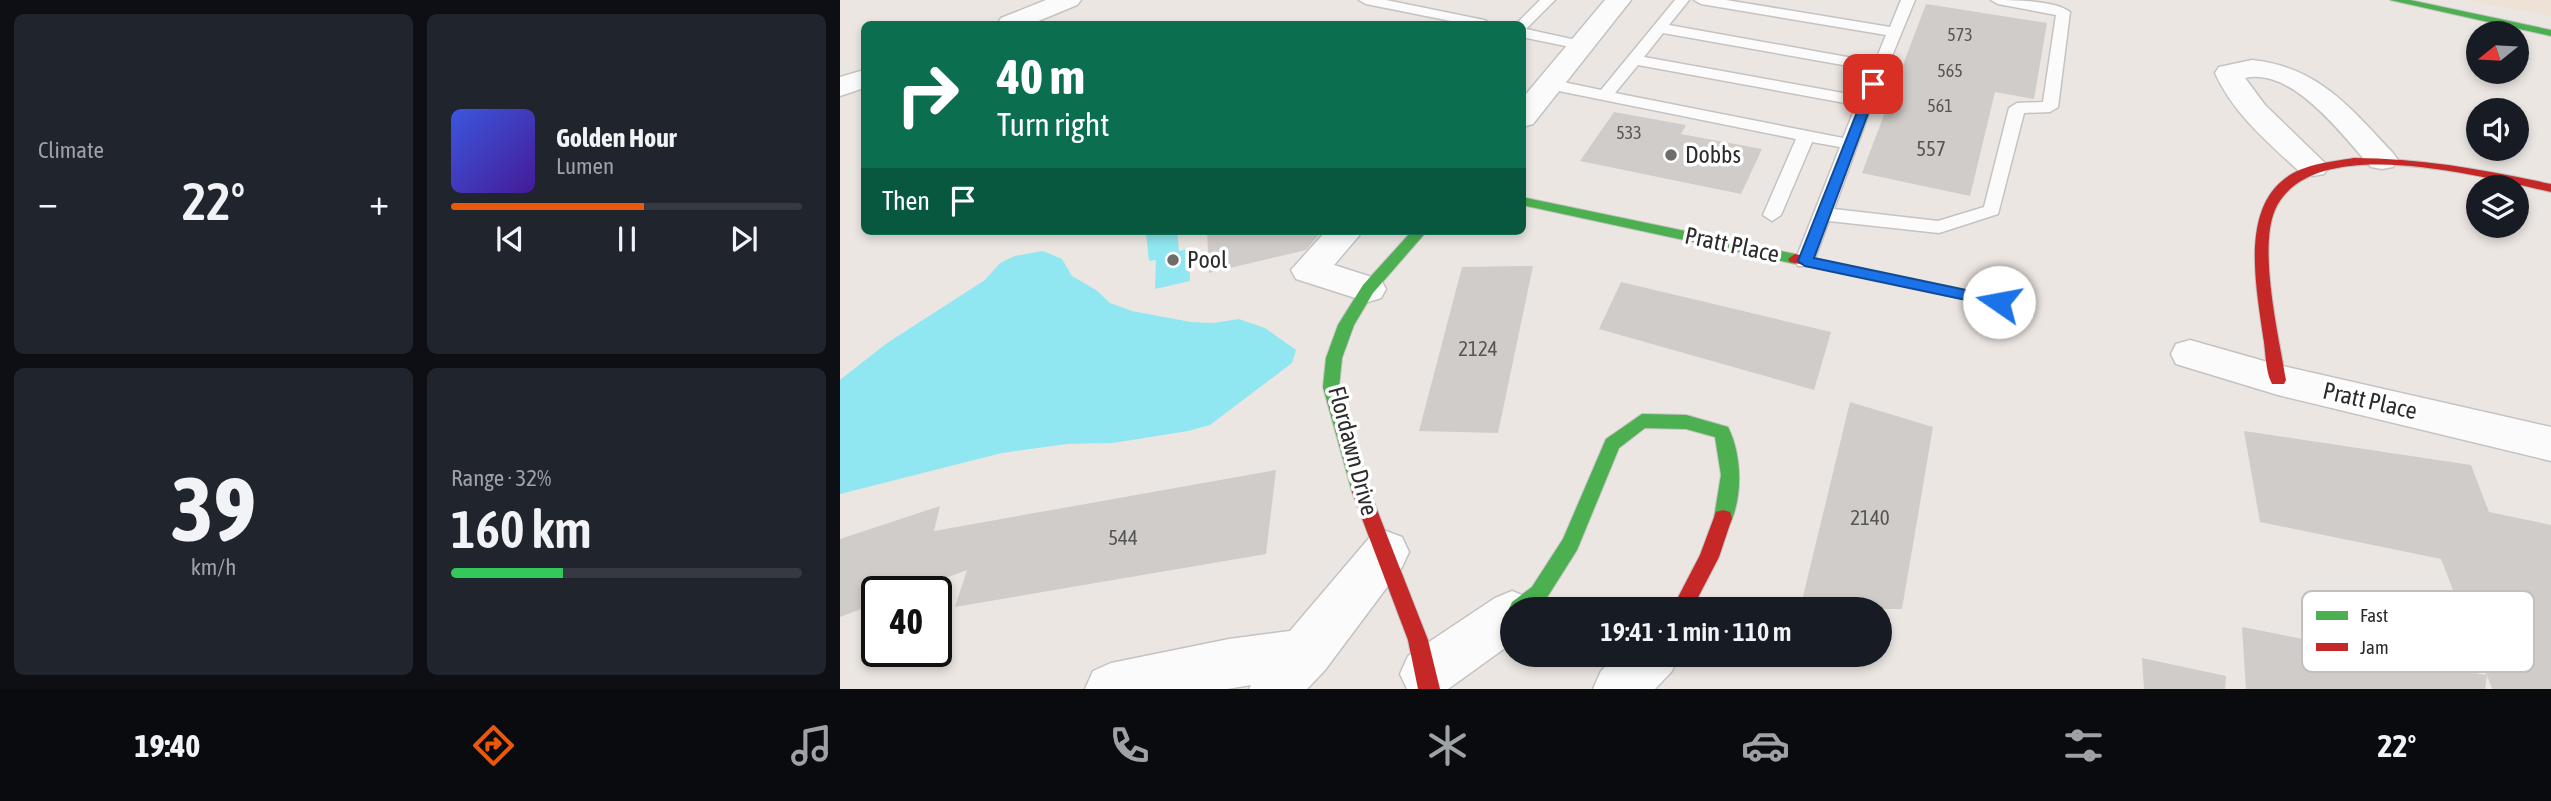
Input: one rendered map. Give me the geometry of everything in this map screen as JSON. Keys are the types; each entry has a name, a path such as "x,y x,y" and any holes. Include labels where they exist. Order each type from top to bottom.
{"street":[{"path":"1017,21 1068,0"},
{"path":"1526,113 1618,0"},
{"path":"2395,0 2551,33"},
{"path":"2313,167 2245,102 2234,87 2229,74 2244,68 2264,67 2284,72 2304,83 2382,160"},
{"path":"840,87 861,79"},
{"path":"2278,380 2267,297 2264,232 2268,208 2276,192 2291,178 2313,167 2341,160 2382,160 2427,165 2551,188"},
{"name":"Pratt Place","path":"1526,202 2024,307"},
{"path":"1342,235 1309,270 1368,289"},
{"name":"Flordawn Drive","path":"1416,235 1368,289 1346,324 1334,358 1331,387 1365,508 1386,552 1418,640 1427,681"},
{"name":"Pratt Place","path":"2190,354 2278,380 2551,444"},
{"path":"1534,597 1570,544 1612,444 1642,421 1686,422 1722,432 1731,461 1727,497 1717,541 1688,597"},
{"path":"1111,689 1229,664 1291,671 1386,552"},
{"path":"1427,681 1500,623"},
{"path":"1619,689 1641,667"}],"lane":[{"path":"1366,0 1469,21"},
{"path":"1526,22 1548,0"},
{"path":"1605,95 1682,0"},
{"path":"1701,0 1895,32"},
{"path":"1805,261 1865,102 1908,0"},
{"path":"1823,214 1939,227 1992,210 2017,108 2050,107 2063,12 1998,0"},
{"path":"1660,28 1880,66"},
{"path":"1526,34 1580,45"},
{"path":"1634,60 1865,102"},
{"path":"1549,84 1850,144"},
{"path":"1772,215 1806,136"}],"shaded area":[{"path":"2465,0 2551,0 2551,16"}],"water":[{"name":"Pool","path":"1146,235 1177,235 1179,251 1189,249 1190,281 1155,289 1156,260 1149,261"},
{"path":"1043,251 1062,259 1072,276 1096,290 1110,303 1132,311 1191,322 1213,323 1239,319 1265,328 1296,350 1292,363 1210,425 1113,443 1067,444 1002,453 840,494 840,380 887,343 985,280 1000,263 1015,256"}],"building":[{"path":"1926,4 2047,23 2034,99 1995,92 1970,196 1862,173"},
{"name":"Dobbs","path":"1614,112 1686,125 1681,134 1762,149 1741,194 1580,161"},
{"path":"1207,235 1319,235 1306,250 1209,273"},
{"path":"1533,266 1498,433 1419,431 1462,267"},
{"path":"1621,282 1831,332 1814,390 1599,329"},
{"path":"1850,402 1933,427 1902,609 1892,609 1892,597 1803,597"},
{"path":"2244,431 2471,465 2489,512 2551,525 2551,689 2492,689 2487,675 2485,689 2246,689 2242,627 2302,639 2302,672 2471,672 2486,675 2485,672 2534,672 2534,591 2453,591 2441,559 2260,522"},
{"path":"1276,470 1266,554 955,607 967,570 951,576 861,576 861,609 840,617 840,539 940,506 934,531"},
{"path":"2142,658 2226,676 2225,689 2144,689"}],"traffic: fast":[{"path":"2395,0 2551,33"},
{"path":"1526,202 1795,259"},
{"path":"1361,492 1331,387 1334,358 1346,325 1368,289 1416,235"},
{"path":"1534,597 1570,544 1612,444 1642,421 1686,422 1722,432 1730,475 1723,518"}],"traffic: jam":[{"path":"2278,380 2265,294 2262,248 2268,210 2286,184 2316,168 2354,162 2396,162 2484,174 2551,188"},
{"path":"1795,259 2024,307"},
{"path":"1361,492 1418,640 1429,689"},
{"path":"1688,597 1709,557 1723,518"}],"place":[{"name":"Dobbs","path":"1671,155"},
{"name":"Pool","path":"1173,260"}],"route":[{"path":"1873,84 1805,261 1999,302"}]}
